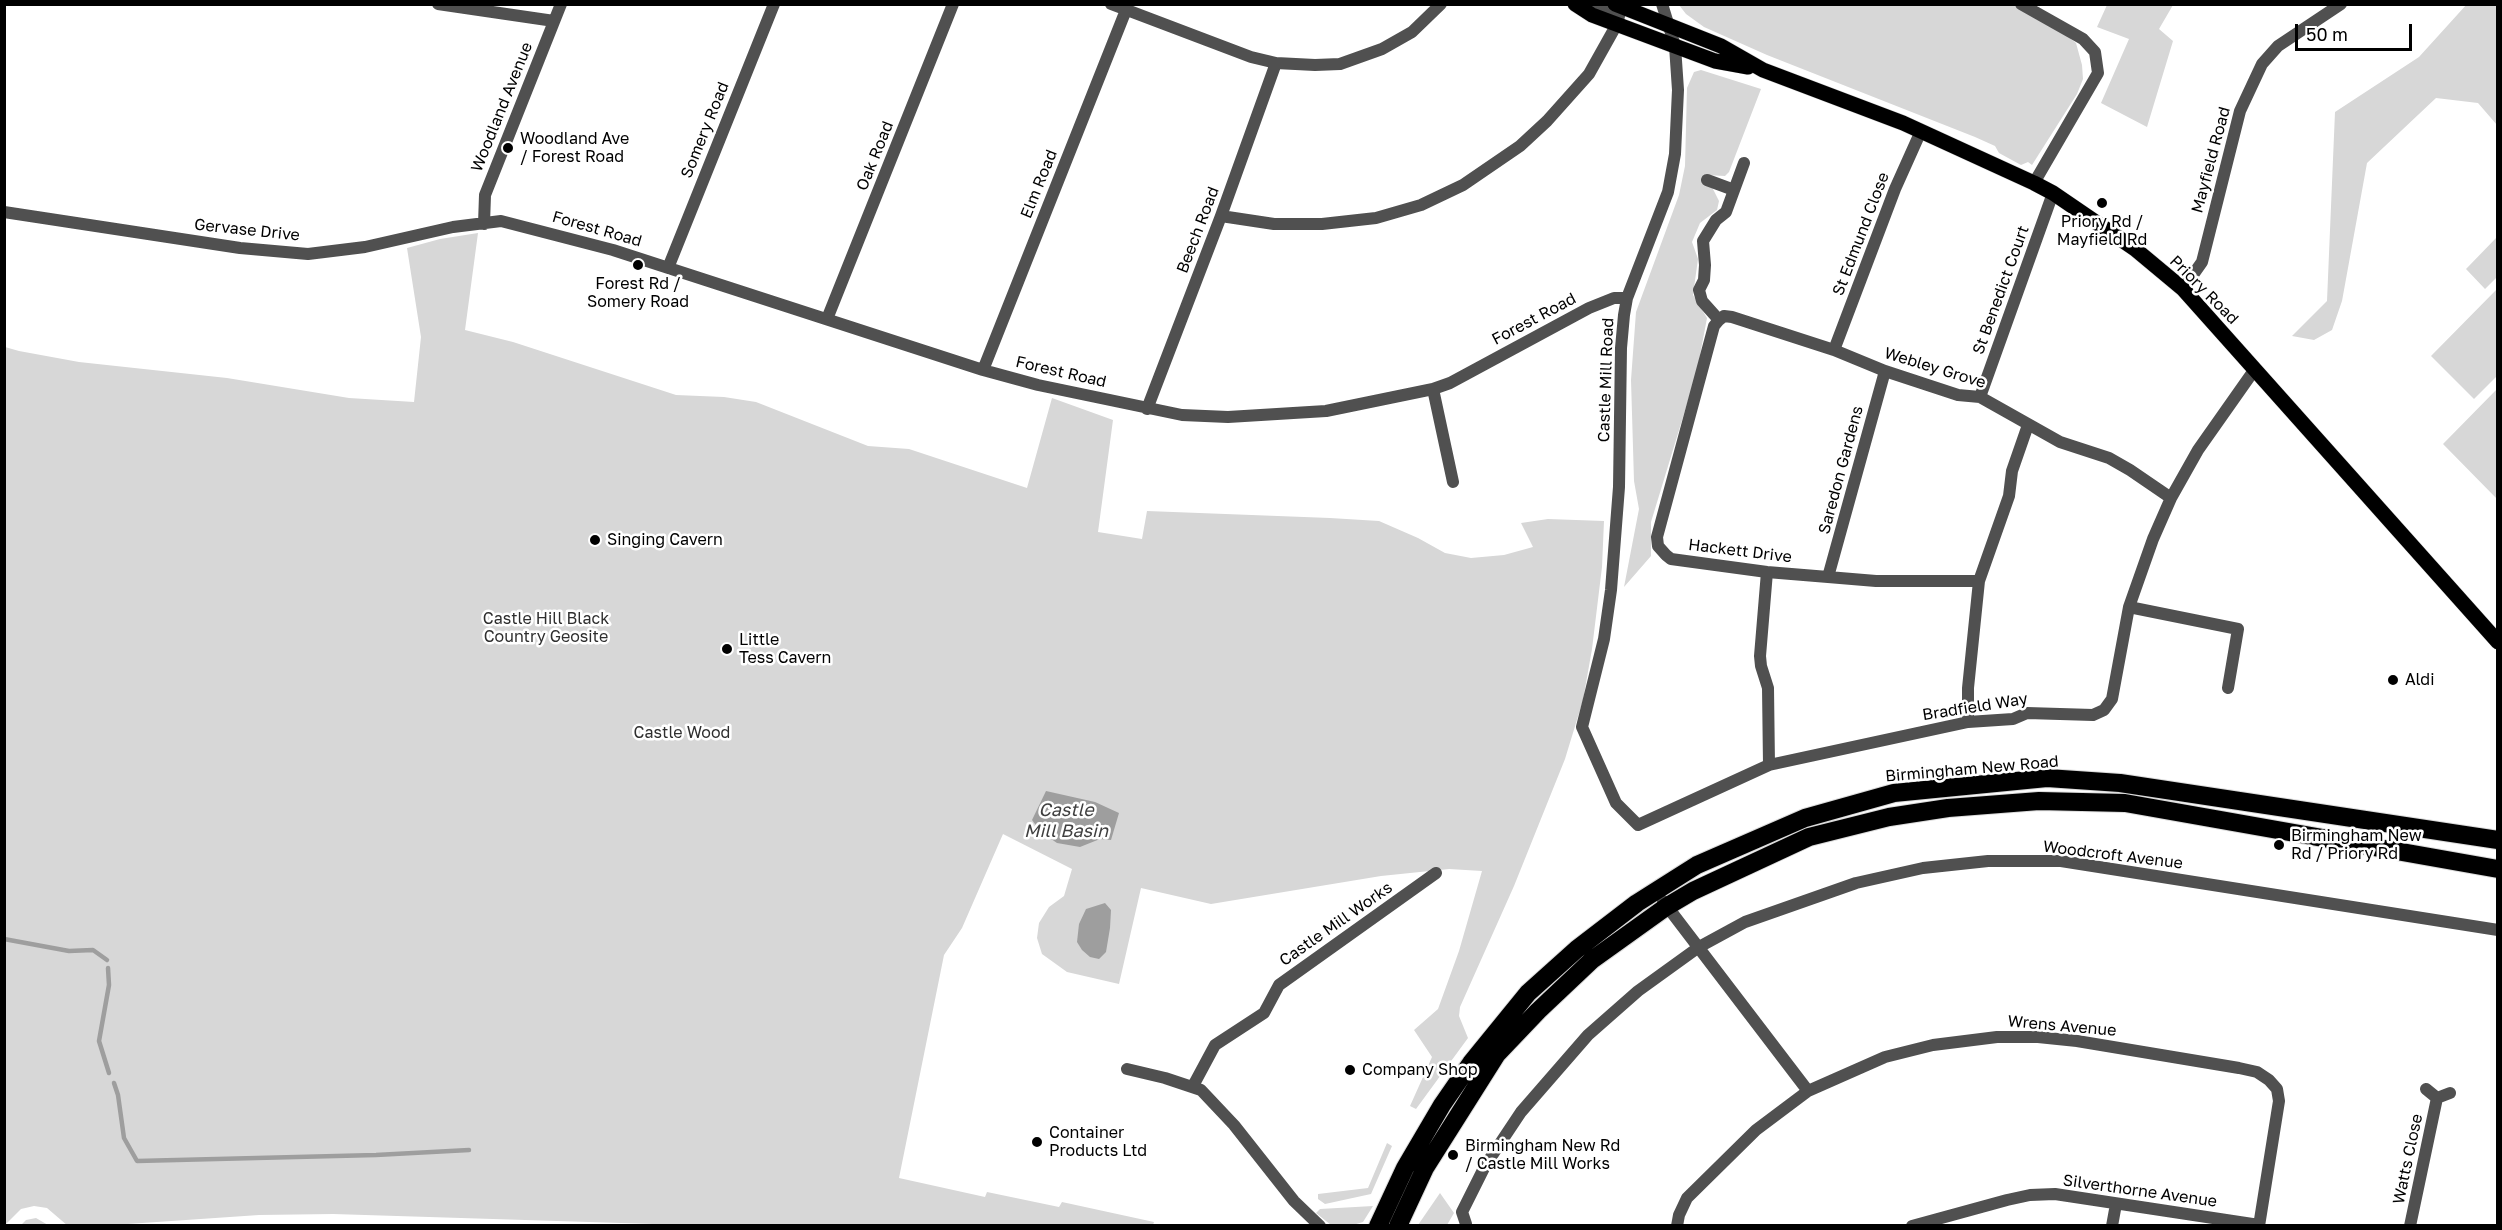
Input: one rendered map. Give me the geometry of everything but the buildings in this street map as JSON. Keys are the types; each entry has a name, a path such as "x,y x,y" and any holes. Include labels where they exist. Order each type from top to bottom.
{"highway":[{"name":"Birmingham New Road","path":"1378,1226 1405,1168 1442,1105 1471,1063 1528,993 1577,949 1657,890 1697,865 1805,818 1894,793 2048,778 2120,783 2498,840"},
{"path":"1398,1226 1425,1168 1497,1054 1538,1011 1592,960 1666,907 1693,891 1809,837 1889,816 1948,808 2040,801 2125,803 2498,868"}],"main road":[{"name":"Priory Road","path":"1575,4 1592,15 1715,61 1763,70"},
{"name":"Priory Road","path":"1620,5 1720,46 1763,70 1921,131 2034,183 2053,193 2135,249 2183,289 2378,511 2498,642"}],"street":[{"path":"438,4 554,21"},
{"name":"Woodland Avenue","path":"484,224 485,195 561,4"},
{"name":"Somery Road","path":"668,268 774,4"},
{"name":"Oak Road","path":"827,319 953,4"},
{"path":"1111,4 1251,57 1276,63 1340,64 1382,49 1412,32 1441,4"},
{"path":"1591,4 1614,14 1617,24"},
{"name":"Castle Mill Road","path":"1582,727 1604,639 1611,590 1619,488 1620,348 1627,298 1658,221 1675,154 1678,90 1675,46 1662,4"},
{"path":"2021,4 2084,39 2095,52 2098,73 2034,183"},
{"name":"Mayfield Road","path":"2183,289 2202,262 2240,111 2262,64 2278,46 2341,4"},
{"path":"1221,216 1274,224 1312,224 1376,218 1420,205 1463,185 1520,146 1547,121 1589,74 1617,24 1620,5"},
{"name":"Elm Road","path":"983,370 1125,10"},
{"name":"Beech Road","path":"1148,409 1276,63"},
{"name":"St Edmund Close","path":"1834,350 1895,189 1921,131"},
{"path":"1716,323 1702,301 1700,290 1704,280 1705,265 1703,241 1716,220 1726,212 1744,164"},
{"path":"1707,180 1734,190"},
{"name":"St Benedict Court","path":"1980,397 2053,193"},
{"name":"Gervase Drive","path":"4,212 240,248 308,254 365,247 453,227 484,224"},
{"name":"Forest Road","path":"484,224 501,221 539,229 668,268 983,370 1182,415 1227,417 1326,411 1433,389 1450,383 1589,308 1614,298 1627,298"},
{"name":"Webley Grove","path":"1716,323 1724,316 1732,317 1834,350 1885,371 1958,395 1980,397 2060,441 2109,458 2171,498"},
{"name":"Hackett Drive","path":"1716,323 1657,537 1658,546 1671,559 1767,572 1876,581 1979,581"},
{"name":"Bradfield Way","path":"1582,727 1616,803 1638,825 1769,765 1968,722 2013,719 2027,713 2093,716 2104,710 2112,699 2129,607 2153,539 2171,498 2198,450 2255,369"},
{"name":"Saredon Gardens","path":"1828,577 1885,371"},
{"path":"1433,389 1453,482"},
{"path":"1968,722 1968,688 1979,581 2009,496 2012,471 2028,425"},
{"path":"1767,572 1760,656 1768,688 1769,765"},
{"path":"2129,607 2238,629 2228,688"},
{"name":"Woodcroft Avenue","path":"1466,1224 1462,1212 1485,1166 1521,1112 1549,1077 1588,1035 1638,991 1699,947 1744,922 1856,883 1923,868 1988,861 2061,861 2498,930"},
{"name":"Castle Mill Works","path":"1193,1086 1215,1045 1264,1013 1279,985 1436,873"},
{"path":"1657,890 1666,907 1808,1091"},
{"name":"Wrens Avenue","path":"1677,1226 1679,1215 1687,1198 1756,1130 1808,1091 1885,1057 1933,1045 1996,1037 2038,1037 2077,1041 2257,1072 2269,1080 2277,1089 2279,1101 2259,1225"},
{"path":"1127,1069 1193,1086 1209,1097 1257,1152 1294,1201 1320,1226"},
{"name":"Watts Close","path":"2426,1089 2438,1098"},
{"name":"Watts Close","path":"2438,1098 2450,1093"},
{"name":"Watts Close","path":"2410,1226 2438,1098"},
{"name":"Silverthorne Avenue","path":"1914,1225 2030,1195 2064,1195 2259,1225"},
{"path":"2112,1226 2116,1204"}],"green space":[{"path":"2467,4 2497,5 2497,125 2478,103 2436,98 2367,163 2342,301 2332,330 2314,340 2292,336 2327,301 2335,112 2419,57"},
{"path":"1679,5 2028,5 2076,43 2083,79 2077,94 2032,165 2028,162 2021,165 1999,153 1995,146 1975,137 1767,55 1704,27 1686,14"},
{"path":"2107,5 2173,5 2159,29 2173,41 2147,127 2101,103 2129,39 2097,27"},
{"path":"1701,70 1761,89 1729,172 1725,176 1706,175 1719,201 1717,210 1700,223 1692,242 1698,259 1693,295 1707,318 1697,371 1651,522 1651,556 1624,587 1639,509 1634,481 1631,380 1636,312 1679,195 1685,166 1687,88 1694,72"},
{"name":"Castle Wood","path":"478,233 465,330 513,342 676,395 724,397 756,402 868,446 909,449 1027,488 1052,398 1113,420 1098,532 1142,539 1147,511 1379,521 1445,553 1471,558 1504,555 1533,547 1521,523 1548,519 1604,521 1602,567 1592,649 1583,700 1565,759 1514,886 1460,1007 1459,1016 1468,1038 1416,1109 1410,1106 1432,1057 1414,1030 1438,1009 1459,951 1482,871 1449,869 1381,876 1211,904 1141,888 1119,984 1067,972 1042,954 1037,938 1039,923 1049,907 1064,896 1072,869 1003,834 962,928 944,955 899,1178 985,1197 987,1192 1059,1207 1062,1202 1154,1222 1153,1225 685,1225 333,1214 259,1215 68,1226 47,1208 34,1206 21,1209 5,1225 5,347 79,362 227,378 349,398 414,402 421,337 407,248 440,239"},
{"path":"2497,237 2497,277 2485,289 2466,269"},
{"path":"2497,289 2497,376 2474,399 2431,356"},
{"path":"2497,389 2497,499 2443,444"},
{"path":"1387,1143 1392,1146 1371,1194 1325,1204 1318,1199 1318,1194 1368,1188"},
{"path":"1440,1193 1454,1213 1447,1225 1418,1225"},
{"path":"1373,1206 1363,1222 1353,1225 1331,1225 1316,1213 1320,1209"},
{"path":"36,1218 48,1225 21,1225 26,1220"},
{"path":"333,1224 410,1225 252,1225"}],"water":[{"name":"Castle Mill Basin","path":"1046,791 1095,802 1119,813 1111,840 1100,839 1080,847 1057,843 1041,832 1032,820"},
{"path":"1105,903 1111,910 1110,928 1106,952 1099,959 1090,957 1077,942 1079,924 1086,909"}],"waterway":[{"path":"4,939 69,951 93,950 107,960"},
{"path":"108,968 109,985 99,1041 109,1073"},
{"path":"114,1083 124,1138 137,1161 376,1155 469,1150"}],"place":[{"name":"Woodland Ave / Forest Road","path":"508,148"},
{"name":"Priory Rd / Mayfield Rd","path":"2102,203"},
{"name":"Forest Rd / Somery Road","path":"638,265"},
{"name":"Singing Cavern","path":"595,540"},
{"name":"Little Tess Cavern","path":"727,649"},
{"name":"Aldi","path":"2393,680"},
{"name":"Birmingham New Rd / Priory Rd","path":"2279,845"},
{"name":"Company Shop","path":"1350,1070"},
{"name":"Container Products Ltd","path":"1037,1142"},
{"name":"Birmingham New Rd / Castle Mill Works","path":"1453,1155"}],"park label":[{"name":"Castle Hill Black Country Geosite","path":"546,628"}]}
